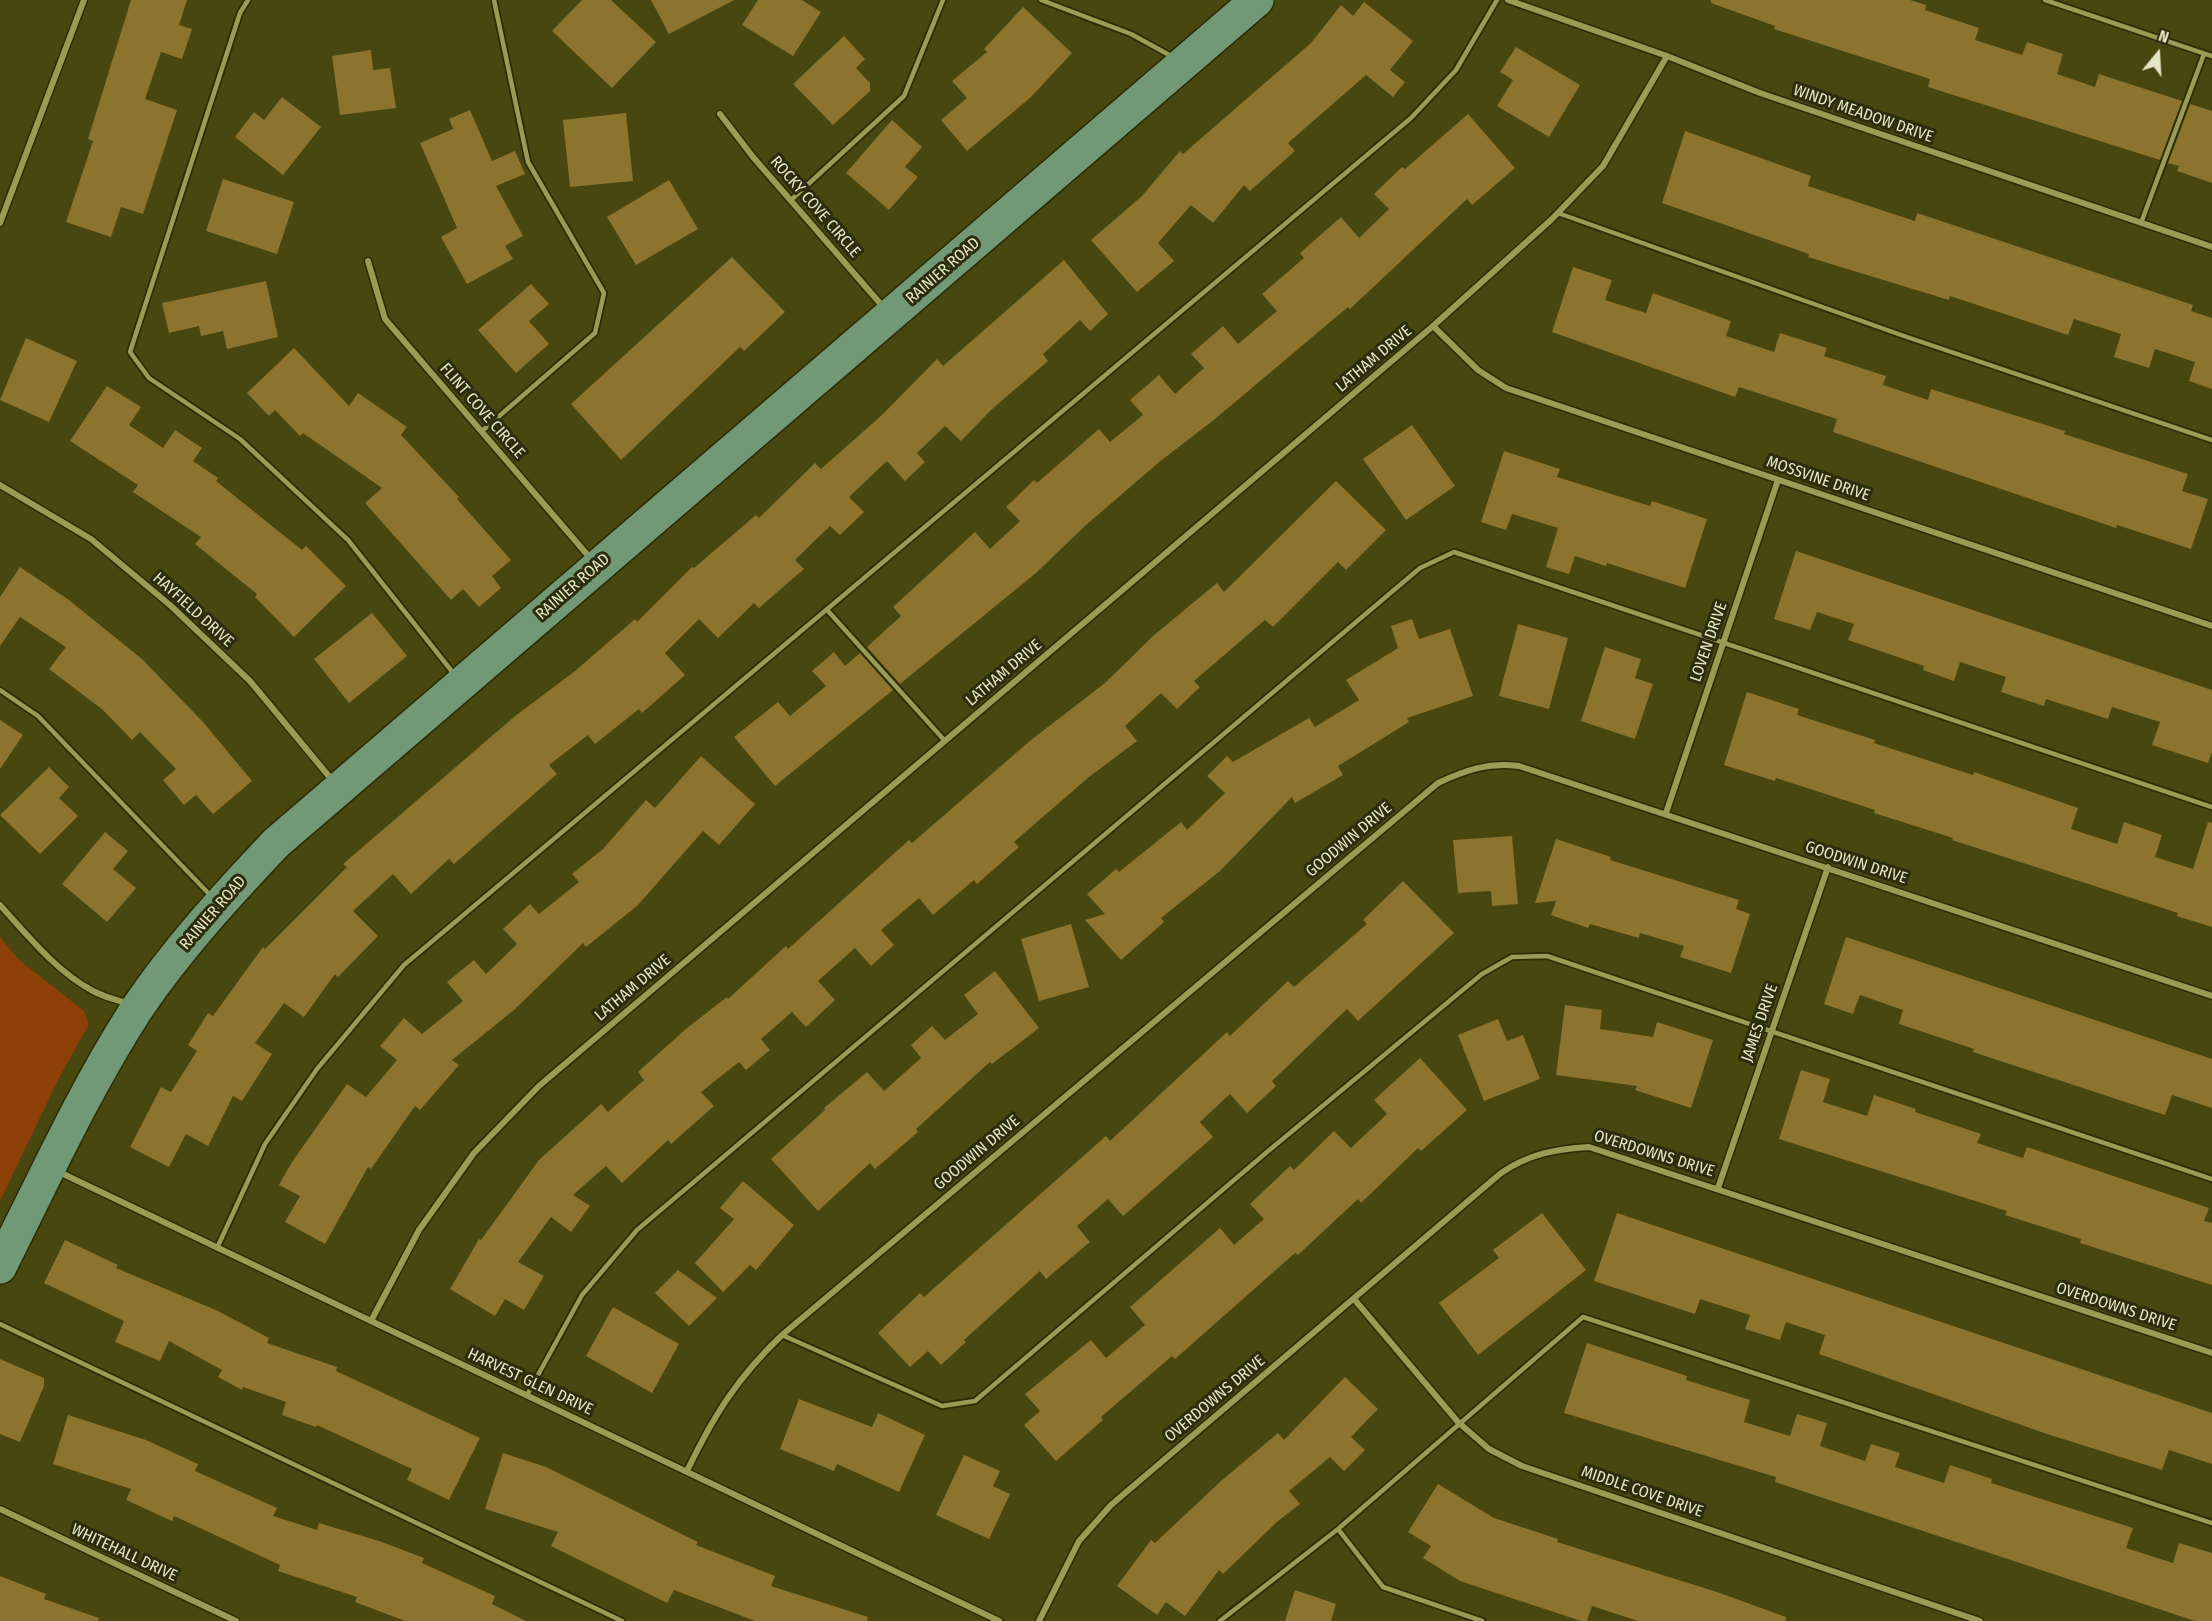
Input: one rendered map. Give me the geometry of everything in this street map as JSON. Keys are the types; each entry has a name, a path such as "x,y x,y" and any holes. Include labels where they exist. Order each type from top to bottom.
{"street":[{"path":"0,223 84,0"},
{"name":"RAINIER ROAD","path":"0,1267 49,1168 138,1008 197,927 276,843 1257,0"},
{"name":"WINDY MEADOW DRIVE","path":"1508,0 1667,56 1760,93 2212,247"},
{"name":"LATHAM DRIVE","path":"371,1321 419,1230 474,1153 539,1086 1433,326 1558,213 1603,166 1667,56"},
{"name":"ROCKY COVE CIRCLE","path":"720,114 891,316"},
{"name":"FLINT COVE CIRCLE","path":"368,261 385,319 597,566"},
{"name":"MOSSVINE DRIVE","path":"1433,326 1478,370 1506,388 2212,626"},
{"name":"LOVEN DRIVE","path":"1666,813 1778,480"},
{"name":"HAYFIELD DRIVE","path":"0,485 91,539 171,606 250,681 339,788"},
{"name":"GOODWIN DRIVE","path":"687,1471 712,1418 750,1366 782,1335 1438,783 1471,767 1503,764 1519,766 2212,996"},
{"name":"JAMES DRIVE","path":"1718,1188 1828,867"},
{"path":"0,905 30,939 73,978 95,992 138,1008"},
{"name":"OVERDOWNS DRIVE","path":"1039,1621 1079,1540 1111,1505 1501,1173 1519,1161 1552,1149 1589,1147 2212,1353"},
{"name":"HARVEST GLEN DRIVE","path":"49,1168 999,1621"},
{"name":"MIDDLE COVE DRIVE","path":"1354,1299 1458,1422 1489,1449 1522,1466 1980,1621"},
{"name":"WHITEHALL DRIVE","path":"0,1509 236,1621"}],"lane":[{"path":"248,0 240,14 130,352 149,378 240,439 348,540 461,683"},
{"path":"482,431 595,333 604,293 528,162 494,0"},
{"path":"791,200 904,96 943,0"},
{"path":"1041,0 1131,34 1185,63"},
{"path":"217,1248 265,1144 317,1069 404,965 1411,118 1456,70 1497,0"},
{"path":"2045,0 2212,56"},
{"path":"2141,223 2204,54"},
{"path":"1558,213 1893,332 2212,440"},
{"path":"526,1395 582,1295 637,1230 1420,568 1454,552 2212,807"},
{"path":"828,610 945,741"},
{"path":"0,690 38,716 219,904"},
{"path":"782,1335 942,1406 975,1401 1267,1152 1482,974 1512,957 1546,956 2212,1179"},
{"path":"1220,1621 1338,1528 1458,1422 1583,1317 2212,1523"},
{"path":"0,1323 622,1621"},
{"path":"1338,1528 1383,1587 1482,1621"}],"shaded area":[{"path":"0,937 18,959 84,1011 89,1024 59,1078 0,1201"}],"building":[{"path":"131,0 187,0 179,25 192,29 182,59 161,52 145,99 177,110 143,214 121,207 111,237 66,222 93,141 88,139"},
{"path":"582,0 611,0 656,42 612,88 552,31"},
{"path":"651,0 734,0 669,34"},
{"path":"758,0 802,0 821,12 793,56 742,25"},
{"path":"1711,0 1910,0 1926,5 1925,10 1979,28 1975,40 2022,55 2027,42 2063,54 2057,74 2095,87 2099,74 2182,101 2160,160 1928,87 1930,79 1774,29 1775,26 1711,3"},
{"path":"1364,2 1413,41 1390,70 1405,82 1393,97 1366,75 1288,143 1295,151 1250,191 1244,185 1213,223 1191,205 1158,243 1174,261 1137,292 1091,240 1142,196 1180,151 1183,154 1311,43 1341,5 1353,16"},
{"path":"1023,7 1072,53 1031,97 967,151 941,120 967,98 952,81 987,52 984,49"},
{"path":"844,36 865,59 856,68 870,83 870,91 833,125 793,84"},
{"path":"1516,47 1580,85 1549,137 1497,106 1513,80 1500,72"},
{"path":"371,50 373,70 390,68 396,108 340,115 332,56"},
{"path":"282,97 321,127 283,175 235,137 254,112 264,120"},
{"path":"2190,104 2212,111 2212,183 2177,171 2179,166 2168,163"},
{"path":"470,110 492,161 515,151 525,174 496,186 523,236 505,246 513,259 467,284 441,237 457,228 420,143 453,129 449,119"},
{"path":"626,113 633,181 570,187 563,120"},
{"path":"1468,114 1515,168 1472,205 1467,199 1350,309 1348,307 1215,419 1158,463 1085,526 1036,573 900,684 867,647 901,616 893,607 975,532 990,549 1020,521 1006,507 1034,480 1037,483 1099,429 1110,442 1143,415 1130,400 1159,375 1175,394 1204,368 1191,354 1223,326 1238,344 1277,311 1262,294 1304,258 1300,253 1341,217 1359,238 1389,209 1374,194 1402,167 1405,169"},
{"path":"892,120 922,147 905,167 918,177 889,210 846,173"},
{"path":"1685,131 1811,176 1808,186 1915,221 1917,213 2193,305 2191,311 2212,318 2212,389 2189,381 2195,362 2155,349 2149,368 2114,357 2121,334 2074,319 2068,335 1950,296 1949,300 1808,257 1809,254 1662,203"},
{"path":"223,179 294,202 277,254 206,231"},
{"path":"669,180 698,229 636,265 607,217"},
{"path":"732,257 785,312 744,351 740,347 621,460 571,404"},
{"path":"1064,260 1108,314 1090,331 1080,320 1043,354 1048,361 991,410 961,441 945,426 917,453 925,462 905,481 887,461 849,497 864,512 840,535 830,526 795,560 804,569 759,608 754,603 718,638 699,619 665,653 685,675 642,713 639,709 595,744 588,735 549,765 557,774 454,864 449,859 411,894 393,874 353,911 378,936 338,977 335,974 304,1017 284,1003 255,1043 272,1054 242,1101 233,1096 208,1146 186,1134 169,1167 130,1147 161,1087 171,1092 197,1051 188,1045 208,1013 213,1016 263,947 265,949 347,867 343,864 514,717 575,671 635,619 637,622 692,567 694,568 756,515 759,518 815,463 821,469 882,415 937,359 943,366"},
{"path":"1573,267 1612,280 1605,300 1646,313 1653,293 1731,321 1726,336 1774,352 1780,333 1827,348 1824,356 1886,376 1883,385 1928,400 1931,389 2065,431 2064,434 2188,474 2182,491 2208,499 2191,549 2117,525 2116,528 1833,432 1837,419 1739,387 1735,397 1552,332"},
{"path":"266,281 278,337 227,349 223,331 201,336 199,326 169,333 162,303"},
{"path":"531,284 549,304 529,321 549,344 516,373 478,330"},
{"path":"26,338 77,361 49,422 0,400"},
{"path":"294,348 349,406 358,393 407,427 401,435 459,497 457,499 511,560 492,576 501,588 479,607 463,589 451,600 365,503 382,488 303,433 300,436 275,410 269,416 247,393"},
{"path":"107,386 141,407 129,425 163,448 175,430 202,448 193,461 218,478 216,481 302,550 306,546 346,586 294,637 255,597 257,594 195,544 201,537 133,492 138,485 70,441"},
{"path":"1412,425 1455,486 1406,520 1363,459"},
{"path":"1504,451 1560,469 1557,477 1650,506 1652,501 1707,519 1685,588 1607,563 1606,566 1575,556 1569,574 1546,567 1558,528 1512,514 1506,530 1481,522"},
{"path":"1336,481 1386,530 1346,570 1338,562 1273,627 1265,620 1194,681 1200,687 1177,709 1161,693 1125,726 1137,741 1089,777 1014,842 1019,847 977,884 974,880 933,915 919,898 881,930 894,945 871,966 855,948 818,981 835,1000 806,1027 792,1012 761,1039 770,1050 746,1070 739,1062 701,1092 714,1106 671,1144 668,1140 622,1183 606,1166 573,1195 590,1206 571,1232 551,1217 518,1262 544,1276 524,1310 505,1299 495,1316 450,1289 479,1239 481,1240 539,1160 601,1104 608,1112 644,1080 638,1072 687,1028 727,997 728,999 786,946 788,949 909,840 912,843 1031,740 1105,683 1153,636 1217,583 1224,592"},
{"path":"1796,551 2212,690 2212,752 2208,763 2152,745 2160,722 2112,707 2108,719 2046,699 2044,706 2001,692 2006,677 1960,662 1954,681 1923,670 1924,666 1848,640 1854,624 1817,612 1810,630 1774,619"},
{"path":"20,567 69,600 142,659 203,722 252,781 213,814 196,795 184,805 163,780 176,769 140,732 132,740 103,710 49,669 66,647 20,617 0,646 0,597"},
{"path":"372,613 407,656 349,703 314,659"},
{"path":"1412,619 1419,639 1450,629 1473,696 1407,718 1409,722 1338,766 1343,775 1295,803 1292,797 1220,871 1161,918 1164,922 1121,960 1085,920 1105,914 1087,894 1116,869 1119,872 1181,822 1187,830 1225,793 1207,776 1227,756 1233,762 1309,718 1315,727 1359,700 1346,680 1398,648 1391,626"},
{"path":"1518,624 1568,638 1549,709 1499,696"},
{"path":"1605,647 1641,659 1635,678 1653,684 1635,739 1581,721"},
{"path":"834,652 845,666 860,653 893,690 775,786 734,737 778,702 790,716 826,686 812,671"},
{"path":"1747,692 1799,709 1797,715 1875,740 1874,743 1973,775 1974,772 2078,808 2071,829 2117,844 2124,822 2162,835 2155,857 2193,869 2208,822 2212,823 2212,927 2177,916 2178,913 1874,813 1875,810 1776,778 1775,781 1724,765"},
{"path":"0,720 23,735 0,769"},
{"path":"701,756 755,804 719,845 703,831 638,905 586,947 583,943 514,1010 452,1060 459,1065 420,1110 415,1106 371,1169 368,1167 325,1244 285,1222 300,1196 279,1185 292,1162 347,1084 366,1097 397,1060 380,1046 404,1018 422,1034 463,1001 447,982 474,960 486,974 517,944 503,929 530,904 539,914 579,882 572,874 603,849 646,800 655,808"},
{"path":"49,767 69,787 59,798 78,816 40,854 0,815"},
{"path":"105,832 128,851 113,869 136,888 107,922 62,884"},
{"path":"1512,836 1518,904 1492,906 1491,891 1458,893 1453,840"},
{"path":"1556,839 1611,857 1610,860 1739,900 1736,909 1750,914 1731,973 1680,957 1684,946 1640,933 1639,938 1590,924 1588,928 1551,915 1556,901 1535,903"},
{"path":"1403,881 1454,933 1358,1021 1347,1009 1272,1081 1276,1086 1247,1113 1230,1094 1200,1122 1213,1137 1123,1216 1108,1199 1077,1226 1090,1242 1046,1279 1040,1271 964,1340 966,1342 941,1365 928,1351 910,1367 878,1333 920,1293 924,1297 1106,1136 1110,1141 1227,1032 1230,1036 1288,981 1294,987 1367,924 1363,920"},
{"path":"1071,924 1089,987 1039,1001 1021,939"},
{"path":"1846,937 2212,1059 2212,1108 2172,1095 2165,1115 1973,1052 1974,1049 1899,1024 1903,1010 1860,995 1853,1014 1824,1004"},
{"path":"995,971 1039,1028 992,1064 990,1062 916,1129 918,1132 875,1169 870,1163 818,1211 771,1159 825,1110 824,1108 867,1072 884,1091 921,1058 911,1045 932,1026 945,1040 978,1014 964,995"},
{"path":"1565,1005 1602,1010 1600,1029 1653,1037 1657,1022 1713,1040 1691,1108 1635,1090 1637,1086 1556,1075"},
{"path":"1498,1019 1507,1041 1523,1035 1540,1079 1484,1101 1458,1035"},
{"path":"1420,1058 1467,1110 1421,1151 1418,1148 1361,1203 1358,1199 1298,1255 1295,1253 1175,1359 1172,1356 1101,1417 1103,1420 1056,1461 1024,1425 1040,1411 1025,1394 1091,1340 1106,1358 1145,1325 1130,1307 1220,1228 1234,1245 1264,1219 1250,1204 1290,1166 1294,1170 1334,1131 1351,1148 1387,1114 1374,1100"},
{"path":"1801,1070 1830,1079 1823,1102 1867,1116 1874,1095 1916,1109 1915,1112 1981,1134 1977,1143 2023,1158 2027,1147 2209,1208 2204,1221 2212,1223 2212,1285 2080,1243 2081,1239 2005,1215 2007,1211 1779,1139"},
{"path":"743,1181 794,1225 756,1270 750,1265 723,1292 695,1263 734,1219 720,1208"},
{"path":"1542,1213 1586,1270 1478,1355 1439,1303 1499,1258 1493,1250"},
{"path":"1617,1213 2212,1413 2212,1464 2169,1450 2162,1470 2047,1434 1819,1354 1825,1335 1786,1322 1780,1340 1745,1329 1750,1315 1700,1299 1695,1314 1594,1281"},
{"path":"65,1240 118,1265 116,1268 218,1311 269,1338 267,1343 337,1367 336,1371 480,1438 449,1500 407,1480 412,1469 317,1425 316,1427 282,1415 286,1402 243,1387 242,1390 218,1377 222,1370 169,1341 160,1361 115,1342 124,1321 44,1283"},
{"path":"678,1270 717,1298 689,1326 655,1293"},
{"path":"613,1307 679,1344 652,1393 586,1356"},
{"path":"1587,1343 1687,1376 1686,1380 1750,1400 1744,1422 1790,1436 1797,1414 1827,1423 1820,1446 1865,1461 1871,1444 1900,1453 1895,1467 1944,1483 1950,1465 1992,1479 1991,1483 2133,1528 2126,1548 2173,1563 2179,1543 2212,1553 2212,1621 2195,1621 1775,1482 1776,1477 1564,1413"},
{"path":"0,1359 44,1378 44,1386 20,1442 0,1434"},
{"path":"1345,1377 1378,1409 1351,1437 1365,1450 1344,1471 1330,1457 1289,1491 1300,1504 1278,1521 1223,1574 1219,1570 1185,1616 1166,1602 1157,1615 1117,1586 1151,1540 1155,1543 1221,1481 1278,1433 1284,1440"},
{"path":"799,1399 872,1427 878,1413 925,1435 899,1492 837,1464 834,1471 780,1449"},
{"path":"68,1415 146,1440 198,1464 195,1471 277,1508 273,1516 317,1530 319,1523 379,1541 424,1558 422,1563 495,1596 492,1604 526,1621 405,1621 355,1602 357,1597 278,1571 280,1565 174,1516 172,1521 126,1500 131,1489 53,1464"},
{"path":"503,1453 546,1467 698,1542 696,1545 775,1576 771,1586 868,1617 867,1621 755,1621 674,1590 667,1603 551,1546 558,1532 485,1509"},
{"path":"964,1455 1000,1471 993,1486 1010,1494 989,1539 936,1515"},
{"path":"1438,1484 1494,1518 1558,1539 1557,1542 1717,1592 1786,1617 1786,1621 1638,1621 1592,1606 1587,1621 1581,1621 1460,1581 1423,1558 1431,1546 1408,1532"},
{"path":"0,1576 46,1594 44,1599 99,1618 98,1621 0,1621"},
{"path":"1295,1590 1336,1604 1331,1621 1285,1621"}]}
